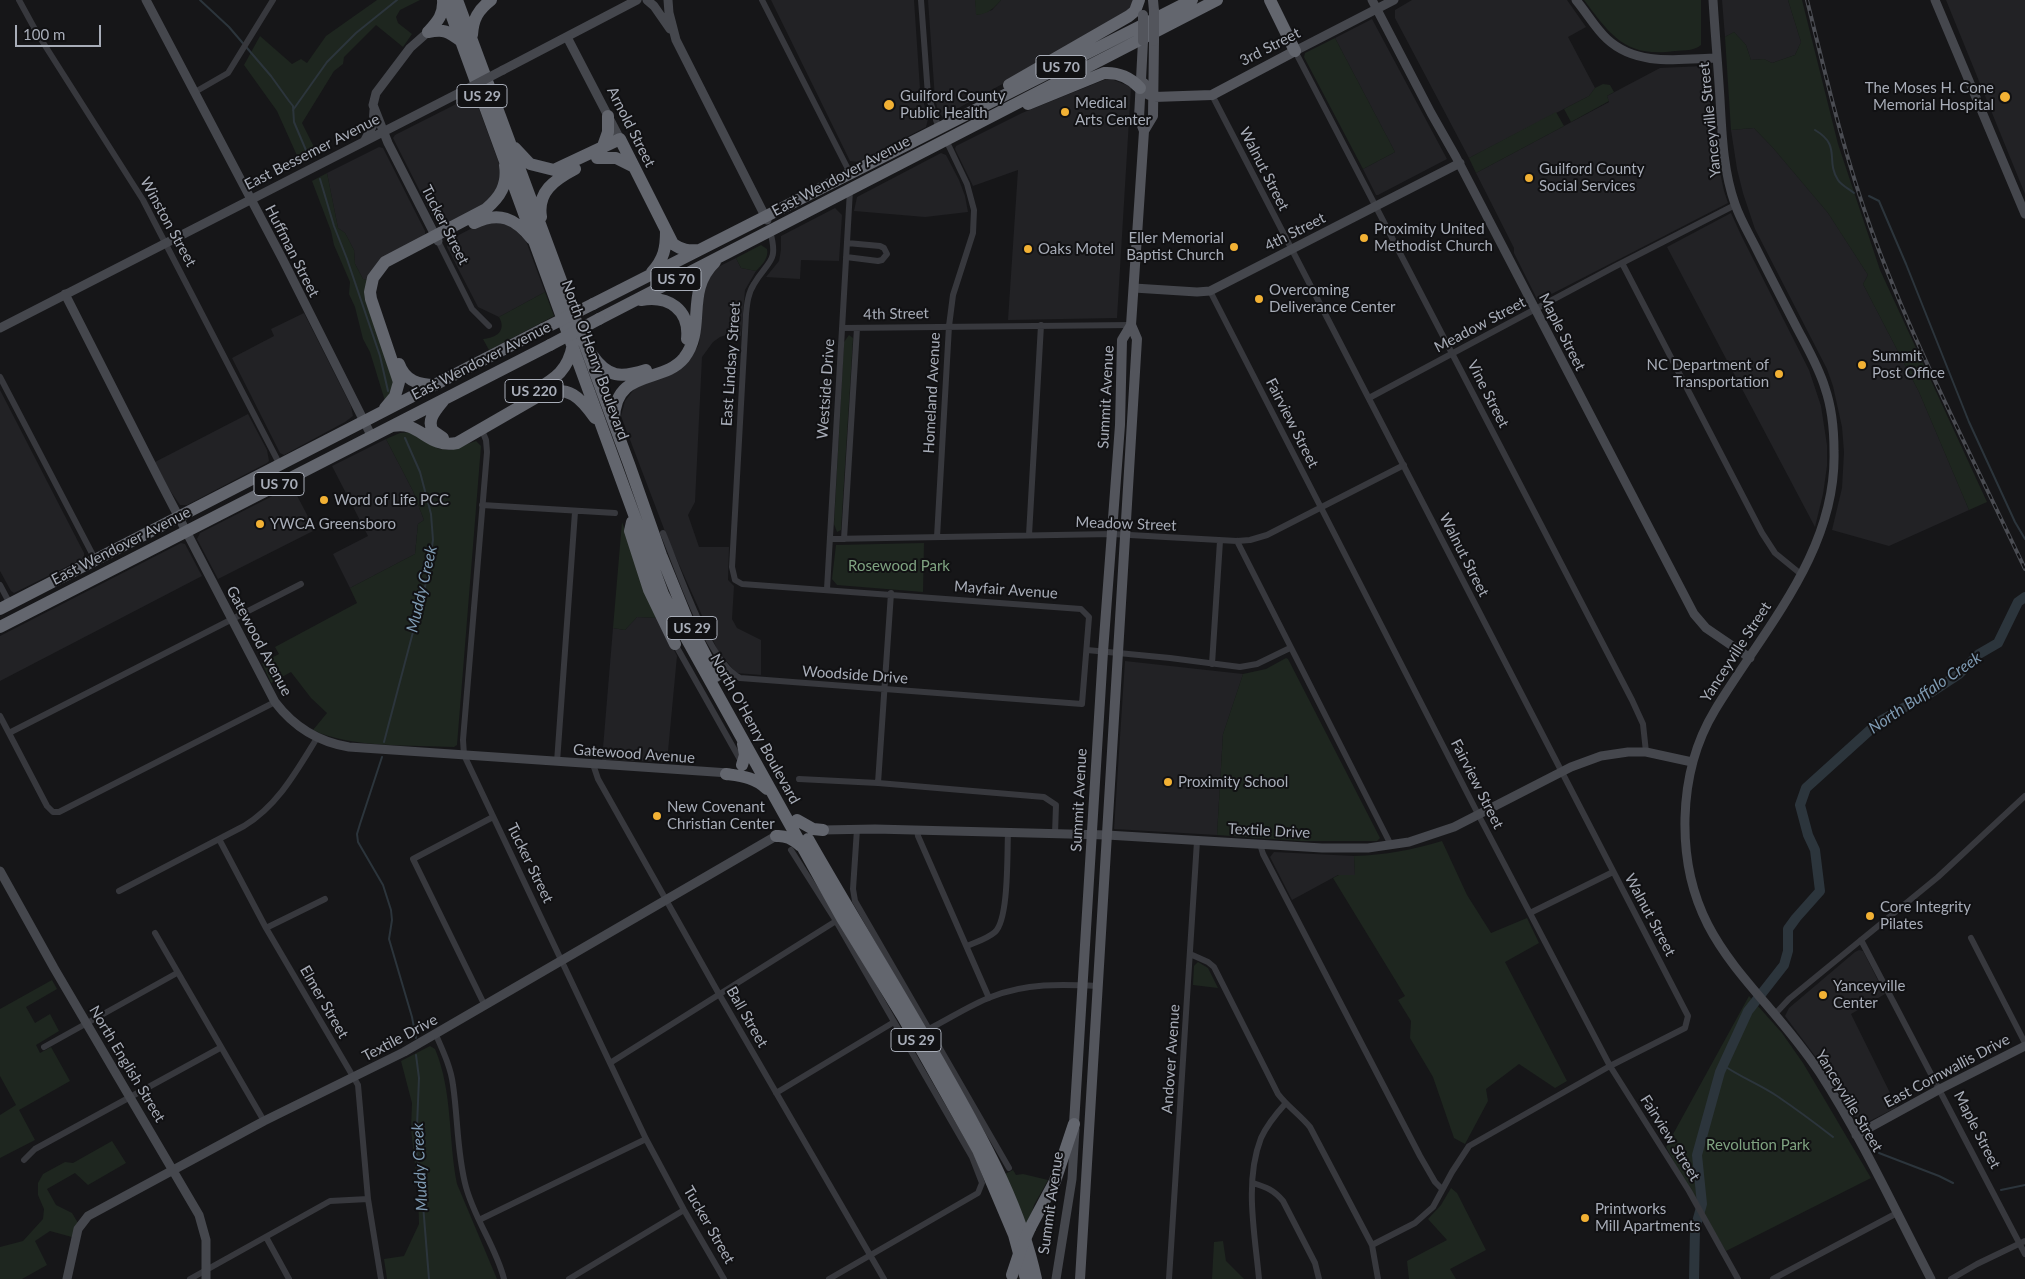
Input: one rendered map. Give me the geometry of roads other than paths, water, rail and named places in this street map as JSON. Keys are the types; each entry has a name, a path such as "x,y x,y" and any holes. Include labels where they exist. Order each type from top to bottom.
{"highway":[{"path":"428,32 440,18 444,0"},
{"name":"North O'Henry Boulevard","path":"444,0 467,41"},
{"name":"North O'Henry Boulevard","path":"457,0 467,41 506,146 540,255 579,346"},
{"path":"464,0 470,4 477,4 489,0"},
{"path":"428,32 441,29 467,41 476,15 489,0"},
{"path":"933,130 1129,16 1135,11 1140,0"},
{"name":"East Wendover Avenue","path":"0,627 1216,0"},
{"path":"1259,0 1276,15"},
{"path":"1270,0 1295,51"},
{"name":"East Wendover Avenue","path":"5,607 648,275 701,250 902,148 933,130 1188,2"},
{"path":"961,132 1104,73 1112,72 1122,76 1140,88"},
{"path":"599,154 608,132 608,116"},
{"path":"543,230 540,208 542,196 549,185 621,141"},
{"name":"Arnold Street","path":"621,141 673,244 689,251 701,250"},
{"path":"506,146 530,164 554,170 599,154 616,158 634,168"},
{"path":"435,385 413,382 402,371 376,292 380,276 387,268 486,209 498,199 503,189 506,174 506,146"},
{"name":"North O'Henry Boulevard","path":"506,146 543,230 579,346 608,425 687,619 716,676 797,820 920,1026 986,1145 1020,1224 1036,1279"},
{"path":"850,190 851,181 872,170 902,148"},
{"path":"378,415 395,396 399,382 370,292 373,278 385,262 436,238 486,218 506,218 520,226 531,238 540,255"},
{"path":"648,275 664,256 666,231"},
{"path":"388,427 408,426 436,442 446,445 458,443 481,427 542,394 556,390 568,392 578,397 608,425 620,396 629,386 640,378 668,369 682,360 690,348 694,337 698,291 701,280 707,270 720,256"},
{"path":"579,346 606,370 618,376 631,375 673,360 683,351 687,338 688,326 682,312 669,302 652,298 632,302"},
{"name":"US 220","path":"446,397 431,420 431,428 438,436 454,437 481,427 555,378 564,369 579,346"},
{"name":"North O'Henry Boulevard","path":"608,425 633,515 663,594 783,813 797,849 903,1017 978,1150 1014,1235 1026,1279"},
{"path":"633,515 630,531 646,582 676,644"},
{"path":"742,739 745,756 742,765"},
{"path":"726,774 755,780 774,796"},
{"path":"776,836 783,825 783,813"},
{"path":"797,820 813,829 823,830"},
{"path":"816,853 815,842 817,836 823,830"},
{"path":"776,836 791,839 797,849"},
{"path":"1012,1277 1021,1248 1055,1181 1074,1124"}],"main road":[{"name":"Summit Avenue","path":"1140,0 1142,48 1138,118 1144,131"},
{"name":"Summit Avenue","path":"1074,1124 1103,652 1120,424 1122,340 1131,325 1144,131 1153,116 1153,0"},
{"name":"3rd Street","path":"1154,97 1212,94 1295,51"},
{"path":"1141,70 1147,94 1154,97"},
{"name":"Summit Avenue","path":"1081,1279 1137,338 1131,325"},
{"path":"1075,1110 1090,1111"}],"street":[{"name":"Winston Street","path":"19,0 51,56 132,182 166,243 280,465"},
{"name":"Huffman Street","path":"146,0 371,435"},
{"path":"195,92 228,73 273,0"},
{"name":"East Bessemer Avenue","path":"0,328 637,0"},
{"path":"647,0 654,6 675,37"},
{"name":"East Lindsay Street","path":"668,0 675,37 766,217 774,248 772,260 753,284 746,314 732,567 735,580"},
{"path":"762,0 850,173"},
{"path":"921,0 928,95 933,130"},
{"name":"Maple Street","path":"1372,0 1431,113 1460,163 1694,614 1706,628 1750,658"},
{"name":"3rd Street","path":"1295,51 1394,0"},
{"path":"1576,0 1607,39 1619,49 1630,54 1646,59 1663,60 1717,58"},
{"name":"Yanceyville Street","path":"1713,0 1726,164 1735,205 1826,389 1831,412 1834,451 1831,497 1820,536 1802,575 1710,719 1692,762 1686,800 1685,825 1690,877 1698,906 1711,933 1732,965 1772,1011 1819,1072 1856,1135 1931,1279"},
{"path":"1935,0 2025,214"},
{"path":"364,141 373,125 373,101 376,93 410,48 428,32"},
{"name":"Arnold Street","path":"567,37 621,141"},
{"name":"Vine Street","path":"1295,51 1632,700 1643,724 1646,752"},
{"name":"Walnut Street","path":"1212,94 1684,1006 1688,1016 1685,1028 1610,1066"},
{"name":"Tucker Street","path":"374,110 388,143 472,309 489,326"},
{"name":"Homeland Avenue","path":"937,538 948,326 953,295 973,233 974,210 967,184 946,140"},
{"name":"4th Street","path":"1134,288 1210,291 1460,163"},
{"name":"Westside Drive","path":"827,589 850,190"},
{"name":"Meadow Street","path":"1369,398 1735,205"},
{"path":"846,257 878,261 882,260 887,254 884,248 880,246 847,243"},
{"path":"1622,263 1762,533 1775,553 1802,575"},
{"name":"Fairview Street","path":"1210,291 1478,814 1610,1066 1695,1202 1738,1279"},
{"name":"Gatewood Avenue","path":"65,294 275,702 294,723 317,738 349,747 726,774"},
{"path":"1029,535 1041,325"},
{"name":"4th Street","path":"842,328 1131,325"},
{"name":"Westside Drive","path":"844,539 857,328"},
{"path":"0,377 96,561"},
{"name":"Tucker Street","path":"481,427 487,446 463,740 464,755 646,1139 724,1279"},
{"name":"Meadow Street","path":"830,539 1125,534 1237,542 1267,535 1404,465"},
{"path":"482,505 615,513"},
{"path":"557,762 575,512"},
{"name":"Woodside Drive","path":"663,533 707,639 721,663 731,674 740,678 1082,704 1087,650"},
{"path":"1212,664 1220,541"},
{"path":"1237,542 1391,845"},
{"name":"Mayfair Avenue","path":"735,580 742,584 891,593 1081,609 1089,617 1087,650"},
{"path":"9,733 301,584"},
{"path":"0,585 5,607"},
{"path":"878,783 891,593"},
{"path":"676,644 742,765 738,770 726,774"},
{"path":"1087,650 1170,658 1230,667 1249,666 1290,648"},
{"path":"0,716 47,806 53,812 59,812 275,702"},
{"path":"119,891 260,816 287,786 317,738"},
{"name":"Textile Drive","path":"823,830 917,830 1107,835 1197,841 1368,848 1427,837 1454,827 1562,771 1601,756 1628,752 1646,752 1692,762"},
{"name":"Ball Street","path":"593,764 598,779 719,994 884,1279"},
{"path":"799,779 878,783 1044,797 1056,805 1055,834"},
{"path":"1772,1011 1938,877 2025,796"},
{"path":"485,1006 413,858 493,817"},
{"path":"857,829 852,889 855,901 1009,1168"},
{"path":"917,830 989,998"},
{"path":"967,946 996,932 1002,922 1005,905 1008,833"},
{"name":"Textile Drive","path":"69,1278 78,1229 88,1216 264,1121 436,1035 776,836"},
{"name":"Elmer Street","path":"219,839 266,928 358,1085 368,1199 382,1279"},
{"name":"Andover Avenue","path":"1169,1279 1197,841"},
{"path":"1260,844 1263,854 1420,1156 1435,1182 1442,1189"},
{"path":"797,849 836,922 972,1157 982,1183 978,1193 829,1279"},
{"name":"North English Street","path":"0,870 203,1224 206,1240 206,1275"},
{"path":"1530,913 1613,872"},
{"path":"266,928 325,899"},
{"path":"610,1063 836,922"},
{"path":"155,934 264,1121"},
{"path":"1971,938 2025,1044"},
{"name":"Maple Street","path":"1861,940 2022,1243 2025,1254"},
{"path":"1190,954 1208,962 1214,967 1285,1104 1297,1112 1310,1126 1372,1245 1378,1279"},
{"path":"44,1047 177,973"},
{"path":"929,1029 989,998 1030,986 1056,984 1098,986"},
{"path":"776,1093 894,1022"},
{"path":"436,1035 446,1057 453,1084 461,1168 467,1190 497,1256 504,1279"},
{"name":"East Cornwallis Drive","path":"1856,1135 2025,1044"},
{"path":"24,1160 35,1149 220,1048"},
{"path":"1372,1245 1415,1223 1433,1206 1469,1146 1610,1066"},
{"path":"1259,1279 1253,1183 1261,1138 1271,1121 1285,1104"},
{"name":"Summit Avenue","path":"1056,1279 1072,1179 1076,1134 1074,1124"},
{"path":"479,1220 646,1139"},
{"path":"1253,1183 1268,1187 1277,1193 1283,1201 1315,1263 1319,1279"},
{"path":"190,1279 206,1275 266,1237 330,1201 368,1199"},
{"path":"573,1278 684,1210"},
{"path":"1773,1279 1897,1213"},
{"path":"266,1237 289,1279"},
{"path":"1951,1279 2022,1243"}],"waterway":[{"path":"200,0 229,27 271,76 293,106 294,122 308,155"},
{"name":"Muddy Creek","path":"293,110 327,62 356,33 397,0"},
{"path":"1815,130 1823,136 1831,148 1834,173 1838,180 1854,193"},
{"name":"Muddy Creek","path":"320,179 334,226 380,356 388,391"},
{"path":"1869,196 1879,201 1969,422 2015,522 2025,539"},
{"name":"Muddy Creek","path":"384,742 427,579 433,540 431,514 420,472 405,438"},
{"name":"North Buffalo Creek","path":"1694,1279 1695,1229 1702,1204 1697,1155 1720,1072 1748,1011 1784,965 1788,951 1788,929 1820,891 1815,850 1808,835 1800,805 1806,788 1880,721 1930,693 1959,674 1979,654 1998,643 2018,602 2025,597"},
{"name":"Muddy Creek","path":"382,757 357,834 358,842 383,885 391,910 392,920 389,939 412,1017 416,1038"},
{"name":"Muddy Creek","path":"416,1055 419,1078 416,1150 422,1192 429,1279"},
{"path":"1723,1065 1777,1096 1833,1137"},
{"path":"1879,1153 1953,1183"},
{"path":"2001,1190 2025,1185"}],"railway":[{"path":"1807,0 1828,87 1871,229 1924,358 2025,569"}],"place":[{"name":"The Moses H. Cone Memorial Hospital","path":"2005,97"},
{"name":"Guilford County Public Health","path":"889,105"},
{"name":"Medical Arts Center","path":"1065,112"},
{"name":"Guilford County Social Services","path":"1529,178"},
{"name":"Proximity United Methodist Church","path":"1364,238"},
{"name":"Eller Memorial Baptist Church","path":"1234,247"},
{"name":"Oaks Motel","path":"1028,249"},
{"name":"Overcoming Deliverance Center","path":"1259,299"},
{"name":"Summit Post Office","path":"1862,365"},
{"name":"NC Department of Transportation","path":"1779,374"},
{"name":"Word of Life PCC","path":"324,500"},
{"name":"YWCA Greensboro","path":"260,524"},
{"name":"Proximity School","path":"1168,782"},
{"name":"New Covenant Christian Center","path":"657,816"},
{"name":"Core Integrity Pilates","path":"1870,916"},
{"name":"Yanceyville Center","path":"1823,995"},
{"name":"Printworks Mill Apartments","path":"1585,1218"}],"park label":[{"name":"Rosewood Park","path":"899,566"},
{"name":"Revolution Park","path":"1758,1145"}]}
